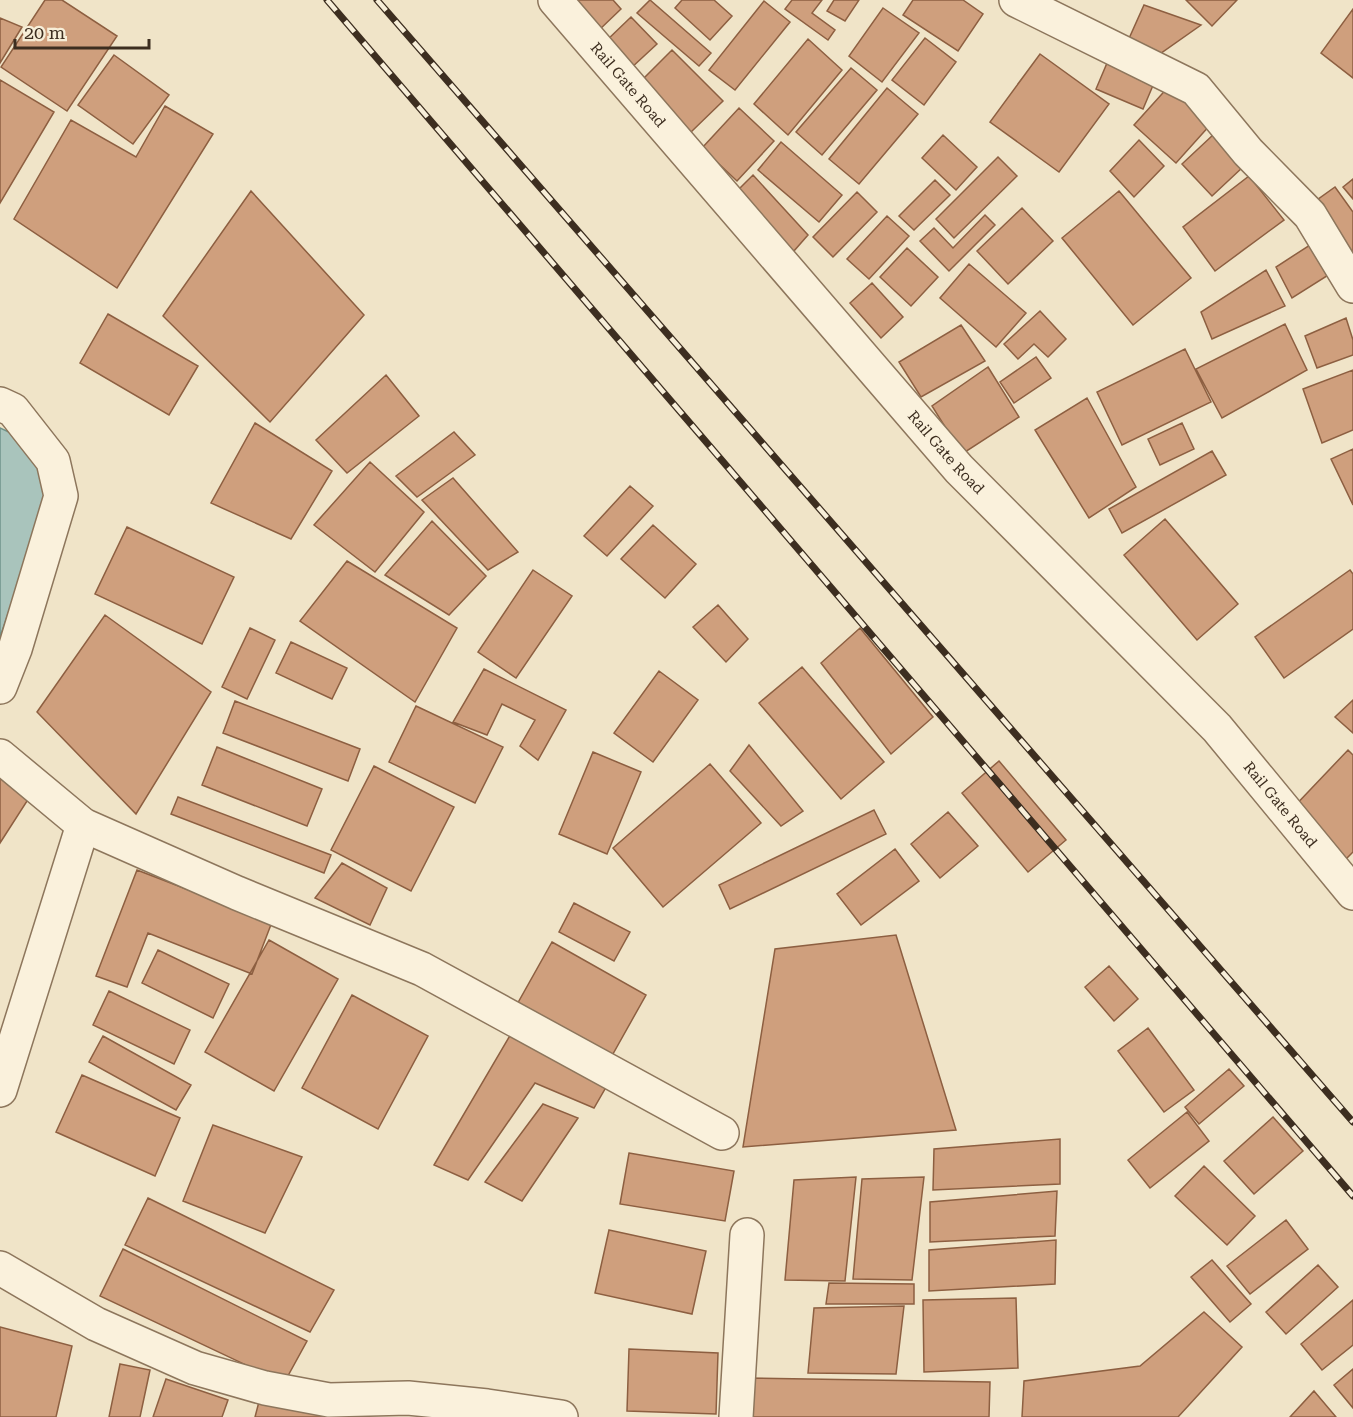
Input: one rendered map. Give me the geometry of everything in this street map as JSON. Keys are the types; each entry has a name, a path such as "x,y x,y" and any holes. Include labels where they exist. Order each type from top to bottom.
{"street":[{"name":"Rail Gate Road","path":"555,0 959,469 1217,728 1353,893"},
{"path":"1016,0 1196,89 1248,152 1310,215 1353,286"},
{"path":"0,404 13,410 53,461 61,496 15,649 0,687"},
{"path":"0,756 83,825 237,893 422,969 722,1133"},
{"path":"0,1090 83,825"},
{"path":"736,1417 747,1235"},
{"path":"0,1268 96,1324 195,1368 265,1388 329,1400 408,1398 488,1406 561,1417"}],"water":[{"path":"0,428 43,448 51,489 0,637"}],"building":[{"path":"45,0 62,0 117,36 67,111 1,67"},
{"path":"567,0 613,0 621,9 597,32"},
{"path":"650,0 711,53 699,66 637,13"},
{"path":"682,0 714,0 732,16 710,40 675,8"},
{"path":"792,0 822,0 812,13 835,30 828,40 785,9"},
{"path":"834,0 859,0 845,21 827,11"},
{"path":"913,0 963,0 983,14 958,51 903,15"},
{"path":"1186,0 1237,0 1212,26"},
{"path":"764,1 790,22 735,90 709,70"},
{"path":"1144,5 1201,25 1154,58 1127,43"},
{"path":"883,8 919,33 882,82 849,56"},
{"path":"1353,9 1353,78 1321,53"},
{"path":"631,17 657,44 630,69 604,43"},
{"path":"0,18 22,27 0,63"},
{"path":"925,38 956,62 924,105 892,80"},
{"path":"808,39 842,70 788,135 754,104"},
{"path":"672,50 723,101 690,133 640,82"},
{"path":"1040,54 1109,104 1059,172 990,122"},
{"path":"114,55 169,95 133,144 78,105"},
{"path":"1110,56 1157,76 1143,109 1096,89"},
{"path":"851,68 877,90 822,155 796,132"},
{"path":"0,80 54,112 0,203"},
{"path":"1170,85 1211,124 1176,163 1134,125"},
{"path":"887,88 918,114 859,184 829,159"},
{"path":"165,106 213,134 117,288 14,219 71,120 136,157"},
{"path":"739,108 774,141 737,181 702,148"},
{"path":"1214,134 1244,166 1212,196 1182,164"},
{"path":"943,135 977,167 956,190 922,158"},
{"path":"1139,140 1164,166 1134,197 1110,171"},
{"path":"781,142 842,195 819,222 758,170"},
{"path":"998,157 1017,176 954,238 936,219"},
{"path":"753,175 808,235 793,252 738,190"},
{"path":"1249,176 1284,220 1215,271 1183,227"},
{"path":"1353,179 1353,199 1343,187"},
{"path":"935,180 950,195 914,230 899,216"},
{"path":"1335,187 1353,212 1353,255 1310,205"},
{"path":"251,191 364,315 270,422 163,316"},
{"path":"1119,191 1191,278 1133,325 1062,238"},
{"path":"857,192 877,212 833,257 813,237"},
{"path":"1022,208 1053,241 1008,284 977,251"},
{"path":"985,215 995,225 949,271 920,241 934,228 953,248"},
{"path":"887,216 909,236 869,279 847,259"},
{"path":"1313,243 1330,274 1292,298 1276,267"},
{"path":"907,248 938,277 911,306 880,277"},
{"path":"969,264 1026,313 996,347 940,298"},
{"path":"1266,270 1285,306 1212,339 1201,312"},
{"path":"872,283 903,317 881,338 850,303"},
{"path":"1040,311 1066,339 1048,357 1034,344 1018,359 1004,344"},
{"path":"108,314 198,366 169,415 80,363"},
{"path":"1346,318 1353,340 1353,355 1317,368 1305,336"},
{"path":"1285,324 1307,370 1222,418 1196,369"},
{"path":"961,325 985,361 921,397 899,362"},
{"path":"1185,349 1211,402 1122,445 1097,392"},
{"path":"1036,357 1051,378 1014,403 1000,382"},
{"path":"988,367 1019,417 962,454 932,406"},
{"path":"1353,370 1353,430 1322,443 1303,389"},
{"path":"386,375 419,416 347,473 316,440"},
{"path":"1087,398 1136,487 1089,518 1035,430"},
{"path":"255,423 332,471 291,539 211,503"},
{"path":"1182,423 1194,449 1160,465 1148,439"},
{"path":"454,432 475,455 417,497 396,476"},
{"path":"1353,449 1353,505 1331,459"},
{"path":"1212,451 1226,475 1122,533 1109,509"},
{"path":"370,462 424,512 375,572 314,525"},
{"path":"453,478 518,552 488,570 422,500"},
{"path":"630,486 653,506 607,556 584,536"},
{"path":"1165,519 1238,604 1197,640 1124,555"},
{"path":"432,521 486,576 449,615 385,575"},
{"path":"653,525 696,564 665,598 621,559"},
{"path":"127,527 234,577 202,644 95,594"},
{"path":"347,561 457,628 415,702 300,621"},
{"path":"533,570 572,596 516,678 478,652"},
{"path":"1350,570 1353,574 1353,629 1284,678 1255,637"},
{"path":"718,605 748,639 726,662 693,627"},
{"path":"105,615 211,692 136,814 37,712"},
{"path":"250,628 275,640 247,699 222,687"},
{"path":"860,628 933,717 891,754 821,663"},
{"path":"291,642 347,668 332,699 276,673"},
{"path":"802,667 884,762 841,799 759,703"},
{"path":"484,669 566,710 538,760 520,746 535,720 502,704 487,735 453,722"},
{"path":"659,671 698,700 653,762 614,733"},
{"path":"1353,700 1353,733 1335,717"},
{"path":"235,701 360,749 348,781 223,733"},
{"path":"416,706 503,747 475,803 389,762"},
{"path":"749,745 803,811 781,826 730,771"},
{"path":"217,747 322,789 307,826 202,785"},
{"path":"1348,750 1353,755 1353,852 1343,862 1290,811"},
{"path":"593,752 641,772 607,854 559,834"},
{"path":"999,761 1066,840 1028,872 962,793"},
{"path":"710,764 761,823 663,907 613,848"},
{"path":"374,766 454,807 411,891 331,850"},
{"path":"0,776 29,798 0,843"},
{"path":"178,797 331,855 324,873 171,814"},
{"path":"874,810 886,834 730,909 719,885"},
{"path":"948,812 978,846 940,878 911,844"},
{"path":"895,849 919,881 861,925 837,894"},
{"path":"342,863 387,888 370,925 315,898"},
{"path":"137,870 272,922 252,974 148,933 127,987 96,976"},
{"path":"574,903 630,932 614,961 559,932"},
{"path":"896,935 956,1130 743,1147 775,949"},
{"path":"269,940 338,979 274,1091 205,1052"},
{"path":"552,942 646,995 609,1061 515,1008"},
{"path":"158,950 229,984 213,1018 142,983"},
{"path":"1109,966 1138,999 1114,1021 1085,987"},
{"path":"109,991 190,1030 174,1064 93,1025"},
{"path":"352,995 428,1036 378,1129 302,1088"},
{"path":"515,1027 609,1082 594,1108 535,1083 468,1180 434,1165"},
{"path":"1148,1028 1194,1090 1164,1112 1118,1051"},
{"path":"103,1036 191,1085 176,1110 89,1062"},
{"path":"1229,1069 1244,1086 1199,1124 1185,1107"},
{"path":"82,1075 180,1118 155,1176 56,1132"},
{"path":"543,1104 578,1118 522,1201 485,1182"},
{"path":"1187,1112 1209,1141 1150,1188 1128,1160"},
{"path":"1273,1117 1303,1151 1254,1194 1224,1161"},
{"path":"213,1125 302,1157 265,1233 183,1201"},
{"path":"1060,1139 1060,1184 933,1190 934,1149"},
{"path":"629,1153 734,1171 725,1221 620,1204"},
{"path":"1204,1166 1255,1216 1227,1245 1175,1196"},
{"path":"856,1177 845,1281 785,1280 794,1180"},
{"path":"924,1177 912,1280 853,1279 862,1179"},
{"path":"1057,1191 1055,1236 930,1242 930,1202"},
{"path":"148,1198 334,1290 310,1332 125,1245"},
{"path":"1286,1220 1308,1249 1250,1294 1227,1266"},
{"path":"609,1230 706,1251 692,1314 595,1293"},
{"path":"1056,1240 1055,1284 929,1291 929,1250"},
{"path":"123,1249 307,1341 284,1383 100,1296"},
{"path":"1212,1260 1251,1304 1230,1322 1191,1277"},
{"path":"1318,1265 1338,1287 1286,1334 1266,1312"},
{"path":"829,1283 914,1284 914,1304 826,1304"},
{"path":"1016,1298 1018,1368 924,1372 923,1300"},
{"path":"1353,1300 1353,1345 1322,1370 1301,1344"},
{"path":"904,1306 896,1374 808,1373 814,1308"},
{"path":"1204,1312 1242,1347 1178,1417 1022,1417 1024,1381 1140,1366"},
{"path":"0,1327 72,1346 56,1417 0,1417"},
{"path":"629,1349 718,1353 716,1414 627,1411"},
{"path":"120,1364 150,1370 140,1417 109,1417"},
{"path":"1353,1369 1353,1408 1334,1385"},
{"path":"745,1378 990,1382 989,1417 744,1417"},
{"path":"166,1379 228,1400 222,1417 153,1417"},
{"path":"1314,1391 1336,1417 1290,1417"},
{"path":"261,1394 323,1409 321,1417 255,1417"}],"railway":[{"path":"327,0 1353,1196"},
{"path":"377,0 1353,1122"}]}
